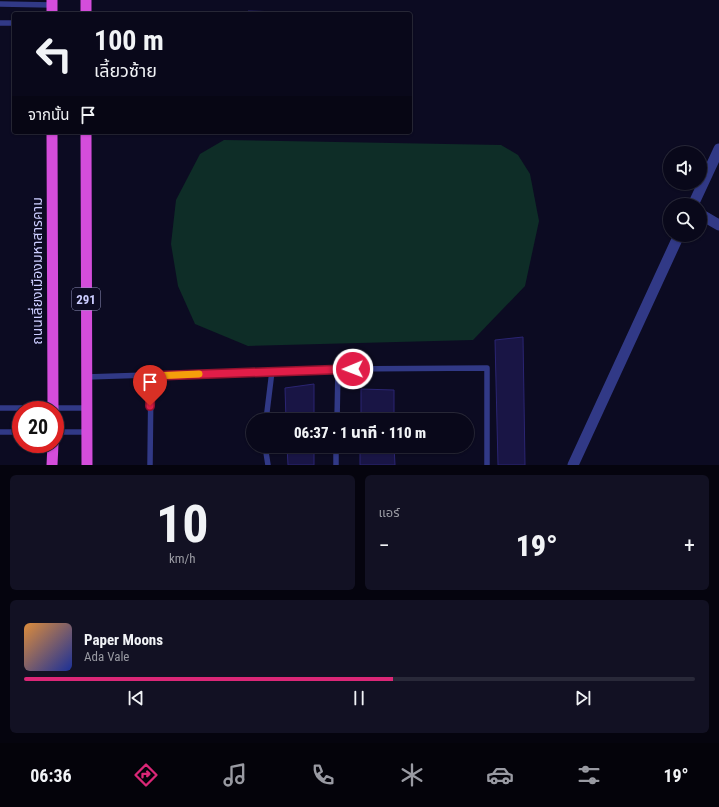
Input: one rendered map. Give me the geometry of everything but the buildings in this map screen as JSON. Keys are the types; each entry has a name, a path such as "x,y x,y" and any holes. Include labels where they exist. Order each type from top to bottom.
{"highway":[{"path":"86,0 86,12"},
{"name":"ถนนเลี่ยงเมืองมหาสารคาม","path":"52,134 53,401"},
{"name":"291","path":"86,134 87,465"},
{"path":"52,465 53,453"}],"street":[{"path":"696,198 719,150"},
{"path":"707,218 719,225"},
{"path":"574,465 676,242"}],"lane":[{"path":"0,4 52,6"},
{"path":"0,23 12,23"},
{"path":"86,377 338,369 488,368 487,465"},
{"path":"337,413 338,369"},
{"path":"267,413 272,371"},
{"path":"150,465 151,376"},
{"path":"0,408 12,408"},
{"path":"64,409 86,408"},
{"path":"0,432 12,432"},
{"path":"64,432 86,432"},
{"path":"266,453 268,465"},
{"path":"336,453 336,465"}],"green space":[{"path":"224,140 501,145 518,155 530,174 539,221 525,286 473,340 248,346 195,324 178,286 171,244 176,200 200,154"}],"slow traffic":[{"path":"153,376 199,374"}],"route":[{"path":"150,406 151,376 353,369"}]}
